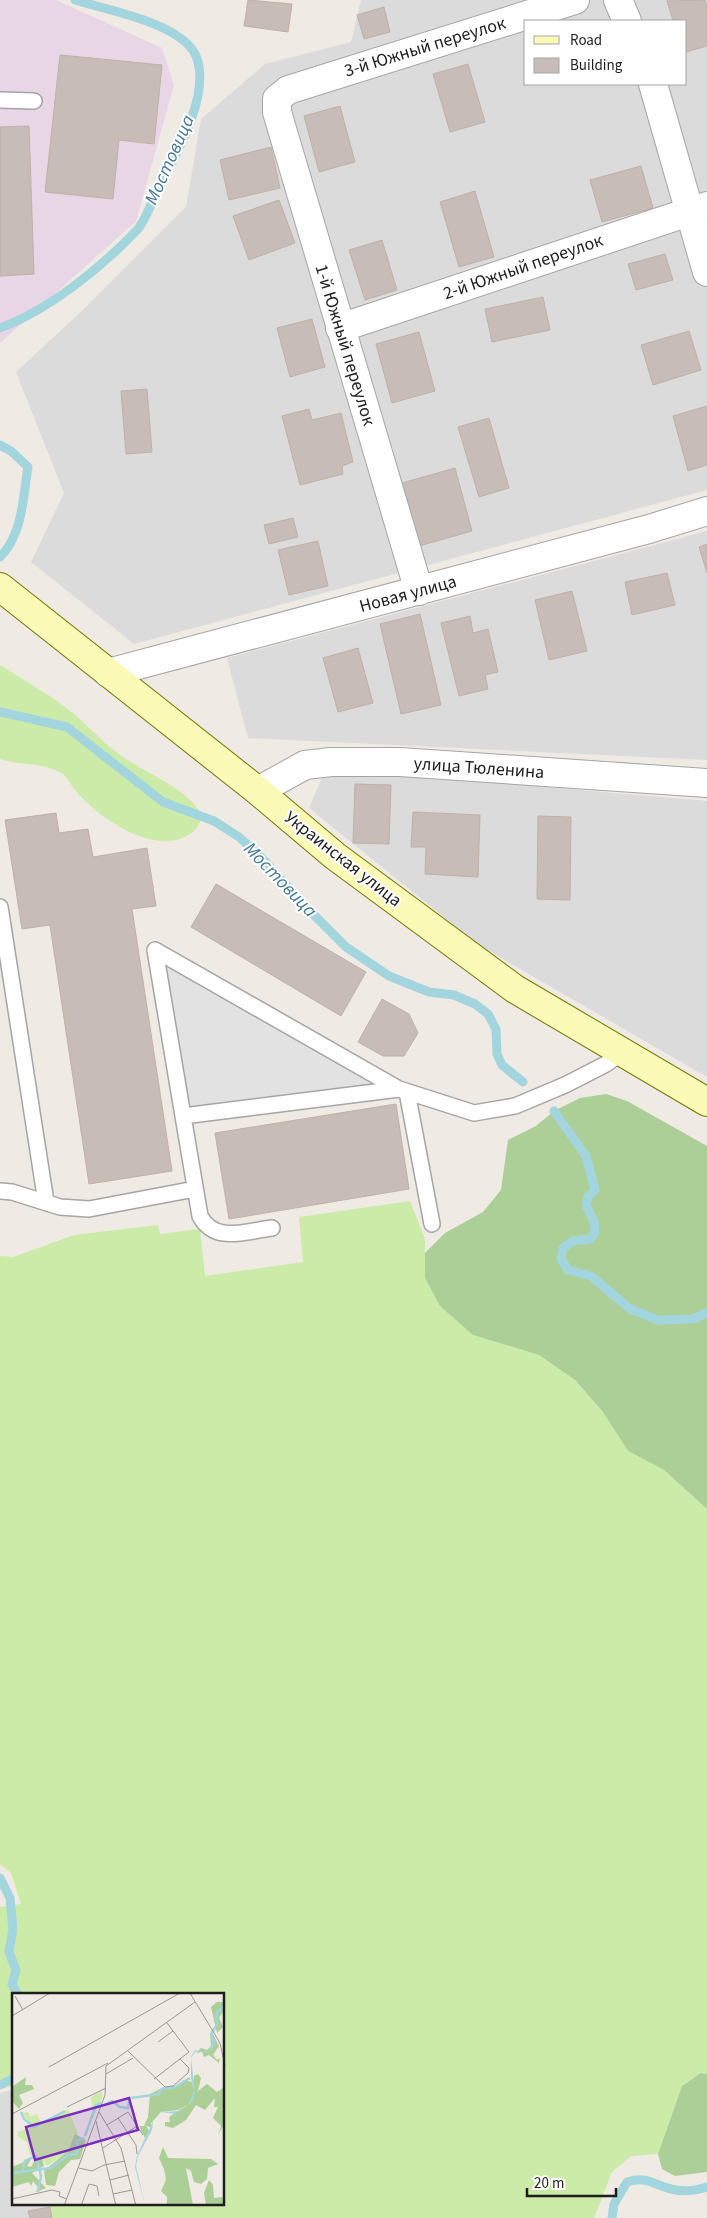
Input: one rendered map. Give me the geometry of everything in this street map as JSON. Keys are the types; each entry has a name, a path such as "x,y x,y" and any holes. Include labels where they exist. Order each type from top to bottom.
{"main road":[{"name":"Украинская улица","path":"0,587 258,791 335,856 515,989 707,1102"}],"street":[{"name":"3-й Южный переулок","path":"277,99 288,90 575,0"},
{"path":"618,0 627,20"},
{"path":"653,85 698,208 707,272"},
{"name":"1-й Южный переулок","path":"277,99 276,112 419,591"},
{"name":"2-й Южный переулок","path":"340,328 698,208"},
{"name":"Новая улица","path":"108,673 649,529 707,510"},
{"name":"улица Тюленина","path":"258,791 305,765 331,762 400,762 707,783"}],"lane":[{"path":"0,100 34,101"},
{"path":"0,907 46,1202"},
{"path":"272,1228 220,1234 206,1227 200,1216 155,950 403,1090 474,1113 516,1106 565,1085 606,1064 623,1052"},
{"path":"183,1116 403,1090"},
{"path":"403,1090 432,1224"},
{"path":"0,1191 60,1207 89,1209 196,1189"}],"shaded area":[{"path":"0,0 56,0 162,48 174,85 136,221 0,343"},
{"path":"361,0 707,0 707,490 134,644 31,562 64,493 16,372 86,307 186,207 201,119 265,64 351,42"},
{"path":"707,531 707,760 248,738 227,658"},
{"path":"323,775 409,775 707,801 707,1077 477,944 309,808"},
{"path":"155,950 399,1089 183,1116"},
{"path":"12,2090 12,2206 49,2206 52,2218 0,2218 0,2093"}],"green space":[{"path":"0,665 69,710 119,754 186,797 203,816 196,829 183,838 170,841 143,837 129,832 94,809 77,792 66,777 56,770 0,759"},
{"path":"606,1094 627,1101 707,1146 707,1509 664,1470 628,1451 603,1412 575,1380 539,1355 473,1335 440,1306 425,1278 425,1253 445,1233 483,1212 501,1190 508,1140 536,1126 554,1111 580,1098"},
{"path":"410,1201 425,1239 425,1278 473,1335 539,1355 575,1380 603,1412 628,1451 664,1470 707,1509 707,2074 701,2073 682,2086 658,2154 631,2156 612,2172 594,2218 52,2218 49,2206 225,2206 225,1993 12,1993 12,2086 0,2088 0,1907 21,1904 11,1873 0,1864 0,1256 13,1257 74,1235 158,1225 160,1234 200,1229 205,1276 303,1262 299,1217"},
{"path":"701,2073 707,2074 707,2172 675,2176 662,2169 658,2154 682,2086"}],"building":[{"path":"248,0 292,4 288,32 244,26"},
{"path":"705,0 707,7 707,46 687,52 687,20 673,20 667,1"},
{"path":"384,7 390,32 364,39 357,15"},
{"path":"60,55 162,65 154,144 119,140 113,199 45,192"},
{"path":"468,64 485,122 450,132 433,74"},
{"path":"340,106 355,162 319,172 304,116"},
{"path":"29,126 34,274 0,276 0,127"},
{"path":"271,147 280,188 229,200 220,160"},
{"path":"641,166 653,208 602,222 590,180"},
{"path":"475,191 494,257 459,267 440,202"},
{"path":"279,200 295,243 249,260 233,216"},
{"path":"382,240 397,290 365,300 349,250"},
{"path":"665,254 673,280 636,290 628,264"},
{"path":"543,297 550,330 492,342 485,309"},
{"path":"312,319 325,367 290,377 277,328"},
{"path":"689,331 701,370 653,385 641,345"},
{"path":"419,332 435,391 392,403 376,344"},
{"path":"147,389 152,452 126,454 121,391"},
{"path":"707,406 707,465 688,471 673,416"},
{"path":"309,409 312,420 341,413 353,462 342,466 343,474 300,485 282,416"},
{"path":"489,418 509,488 479,497 458,427"},
{"path":"455,468 472,531 419,546 402,483"},
{"path":"293,518 298,537 269,544 264,525"},
{"path":"318,541 328,586 289,595 278,550"},
{"path":"707,544 707,573 699,547"},
{"path":"667,573 675,605 632,615 625,582"},
{"path":"572,591 587,651 549,660 535,600"},
{"path":"420,614 441,705 401,714 380,624"},
{"path":"470,616 473,633 488,629 498,672 485,675 488,689 459,696 441,623"},
{"path":"358,648 373,703 338,712 323,658"},
{"path":"355,784 391,785 389,844 353,843"},
{"path":"413,812 480,815 478,877 425,874 426,847 411,847"},
{"path":"56,813 59,833 88,829 93,857 147,848 156,906 132,909 172,1171 89,1184 50,925 22,929 5,820"},
{"path":"538,816 571,817 570,900 537,899"},
{"path":"216,884 366,972 341,1016 191,927"},
{"path":"382,999 409,1014 418,1033 404,1056 383,1056 358,1042"},
{"path":"396,1104 409,1189 229,1219 215,1133"},
{"path":"50,2207 52,2218 30,2218 28,2211"}],"waterway":[{"name":"Мостовица","path":"0,328 19,320 56,299 108,258 138,229 181,144 195,107 200,72 196,56 188,45 176,35 160,26 124,13 75,0"},
{"name":"Мостовица","path":"0,445 11,451 28,467 18,526 8,548 0,557"},
{"name":"Мостовица","path":"0,712 67,727 163,802 214,821 239,837 261,857 301,902 346,947 389,976 429,992 454,995 475,1004 488,1014 496,1029 497,1054 502,1065 523,1082"},
{"name":"Мостовица","path":"554,1111 586,1156 595,1190 588,1197 586,1205 594,1222 595,1233 590,1239 573,1241 563,1248 561,1259 568,1270 591,1276 630,1309 658,1320 693,1319 707,1313"},
{"path":"0,1878 10,1898 13,1929 9,1952 16,1970 12,1985 17,1993"},
{"path":"0,2085 12,2079"},
{"path":"612,2218 614,2204 627,2182 635,2180 647,2181 680,2191 707,2187"}]}
